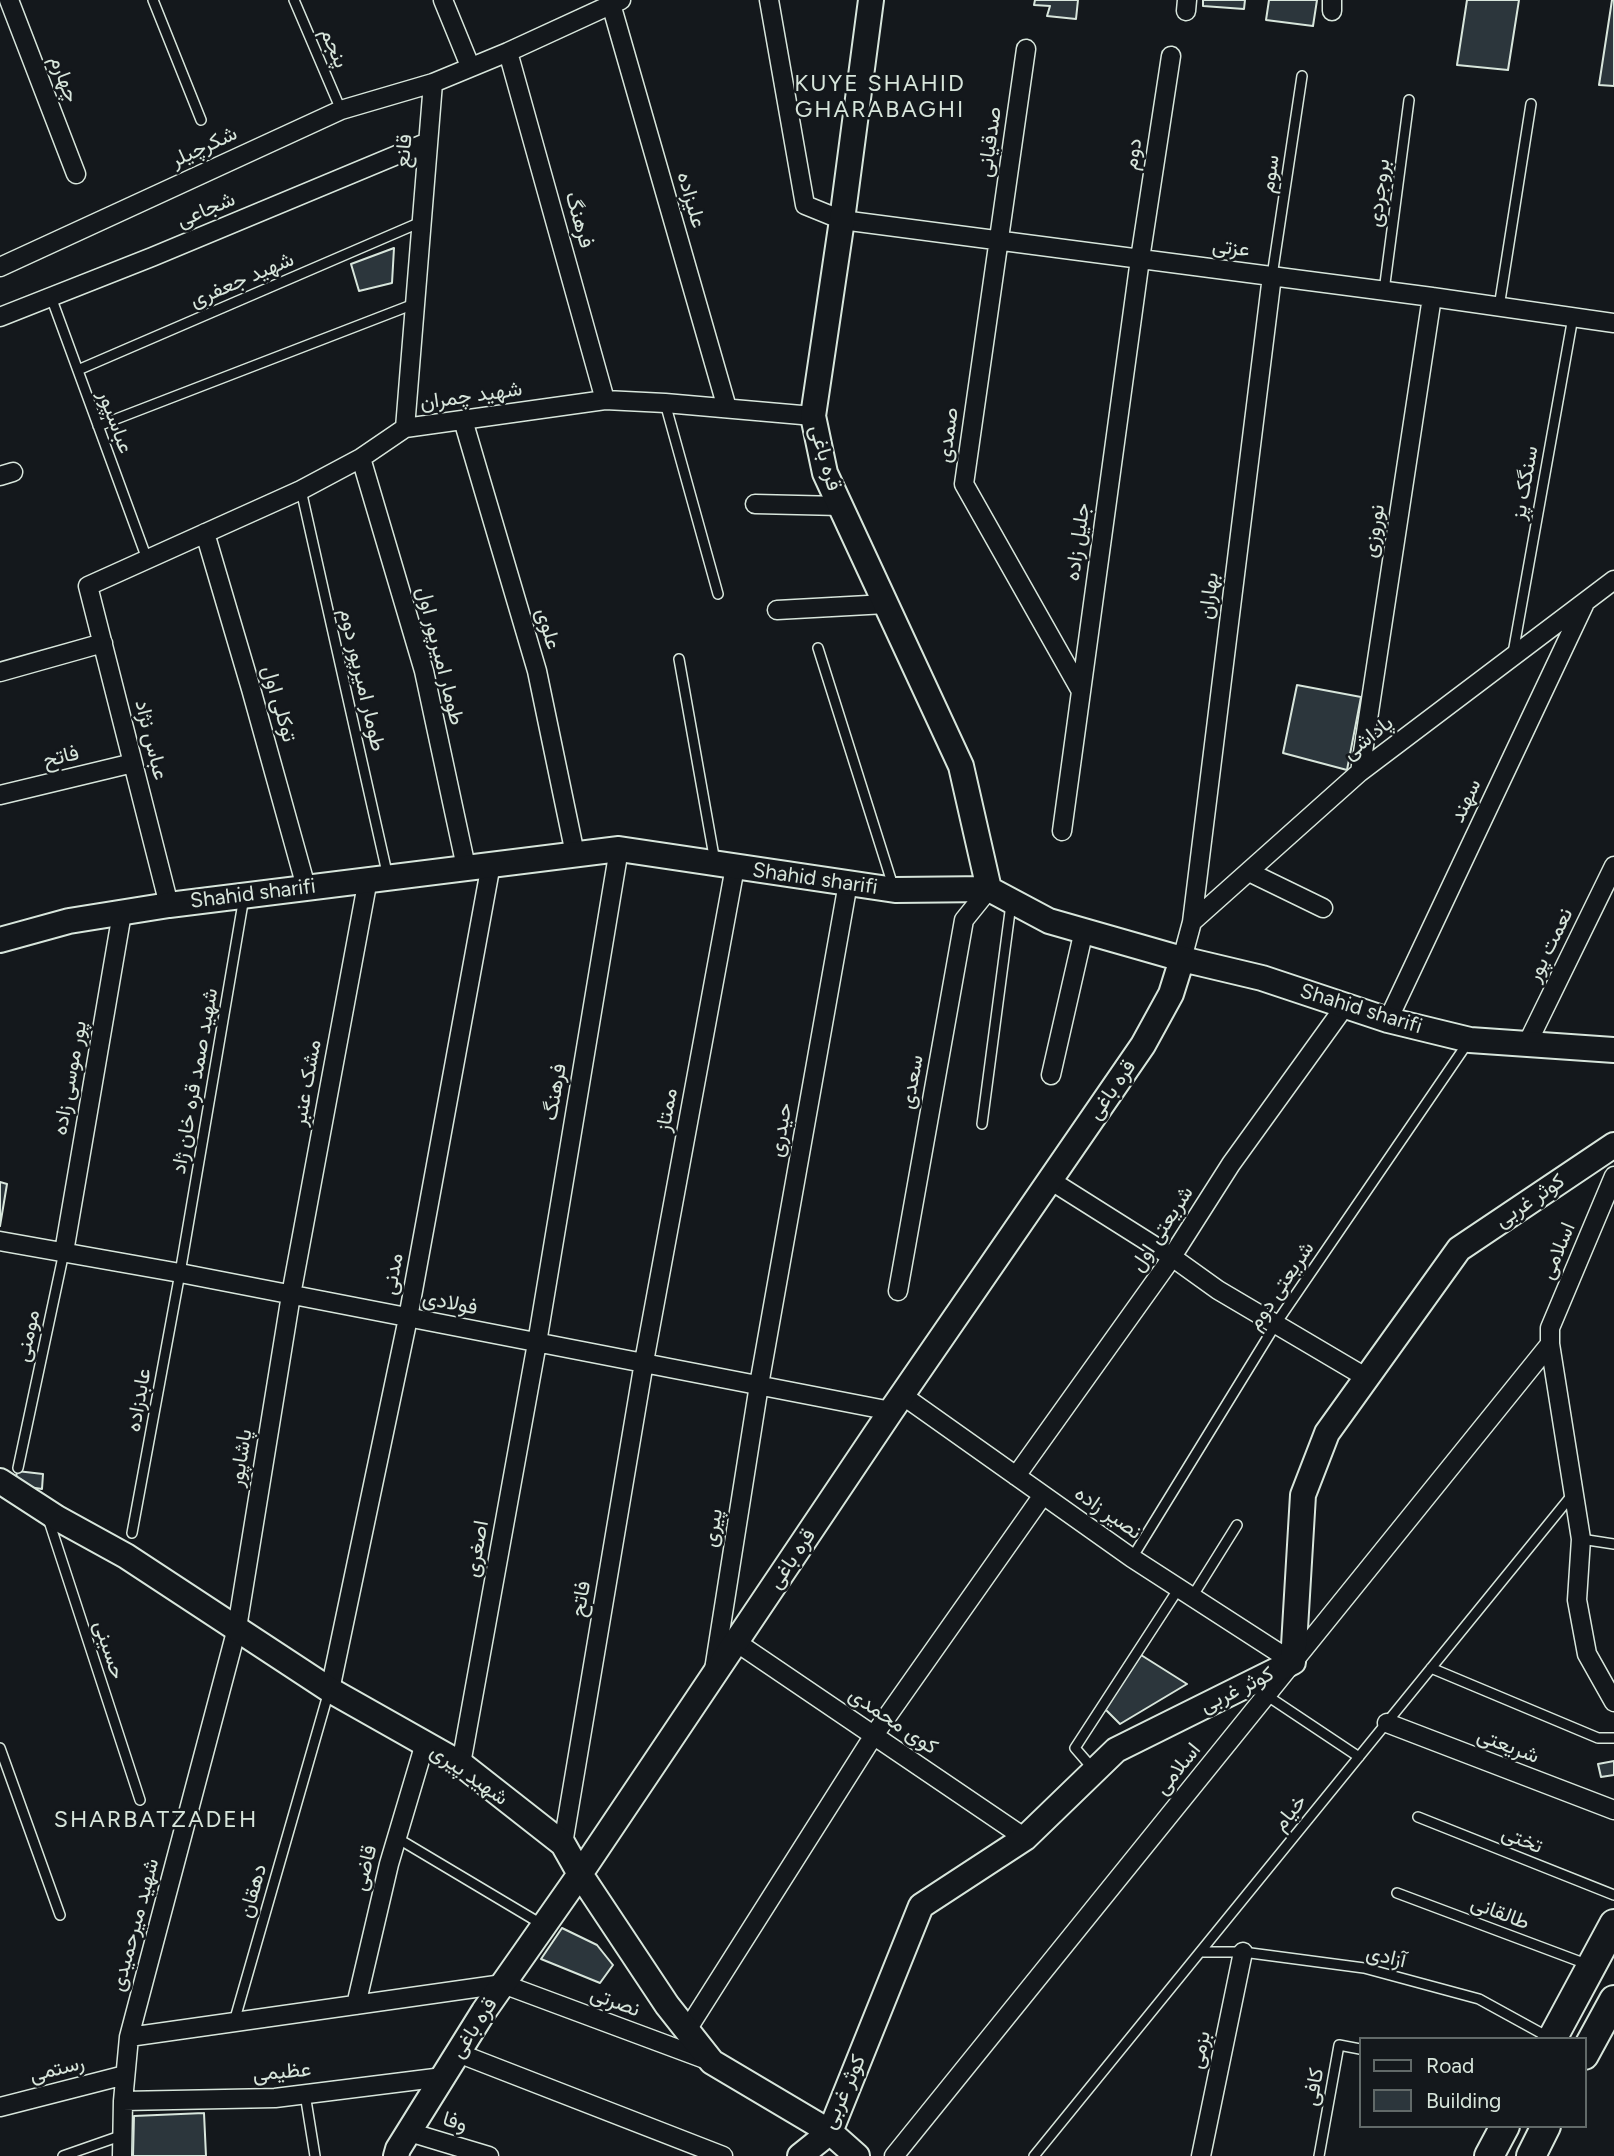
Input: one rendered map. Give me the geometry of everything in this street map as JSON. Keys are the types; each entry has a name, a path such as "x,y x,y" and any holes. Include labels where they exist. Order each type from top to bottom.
{"main road":[{"path":"1553,2037 1614,1924"},
{"path":"1586,2051 1614,2000"},
{"path":"1489,2156 1504,2128"}],"street":[{"name":"چهارم","path":"9,0 76,174"},
{"path":"443,0 470,66"},
{"name":"عزتی","path":"769,0 805,205 842,220 1614,323"},
{"name":"قره باغی","path":"871,0 813,416 825,473 961,766 989,889"},
{"path":"433,83 509,52 616,2"},
{"name":"علیزاده","path":"616,2 727,408"},
{"name":"صدقیانی","path":"999,241 1026,50"},
{"name":"فرهنگ","path":"509,52 605,400"},
{"name":"دوم","path":"1140,259 1171,56"},
{"name":"شکرچیلر","path":"0,267 341,110 433,83"},
{"name":"قانع","path":"405,428 433,83"},
{"name":"شجاعی","path":"0,317 428,142"},
{"name":"صمدی","path":"999,241 964,484 1081,691"},
{"name":"جلیل زاده","path":"1062,831 1140,259"},
{"name":"بهاران","path":"1192,922 1272,276"},
{"name":"نوروزی","path":"1360,772 1432,297"},
{"name":"شهید چمران","path":"88,586 301,490 361,458 405,428 605,400 813,416"},
{"name":"علوی","path":"463,420 537,671 575,855"},
{"name":"طومار امیرپور اول","path":"361,458 424,671 466,867"},
{"path":"755,504 840,506"},
{"name":"توکلی اول","path":"205,533 306,887"},
{"name":"پاداشی","path":"1192,922 1360,772 1614,580"},
{"name":"عباس نژاد","path":"88,586 169,905"},
{"name":"سهند","path":"1388,1020 1586,601"},
{"path":"777,610 886,604"},
{"path":"0,672 103,642"},
{"name":"فاتح","path":"0,795 133,763"},
{"name":"فرهنگ","path":"537,1343 619,849"},
{"name":"Shahid sharifi","path":"0,940 69,921 169,905 619,849 895,890 989,889 1049,921 1182,959 1262,978 1388,1020 1470,1040 1614,1051"},
{"name":"مدنی","path":"330,1690 408,1318 491,864"},
{"name":"ممتاز","path":"644,1362 725,865"},
{"name":"نعمت پور","path":"1527,1044 1614,866"},
{"path":"1249,872 1323,908"},
{"name":"مشک عنبر","path":"291,1295 378,878"},
{"name":"حیدری","path":"759,1385 848,883"},
{"name":"سعدی","path":"898,1291 964,920 989,889"},
{"name":"پور موسی زاده","path":"64,1252 122,913"},
{"path":"1182,959 1192,922"},
{"path":"1051,1075 1084,930"},
{"name":"قره باغی","path":"396,2156 503,1984 1143,1045 1171,994 1182,959"},
{"name":"شریعتی اول","path":"1016,1476 1172,1256 1231,1164 1345,1006"},
{"name":"کوثر غربی","path":"800,2156 830,2132 921,1906 1025,1838 1116,1750 1293,1662 1303,1495 1327,1433 1459,1249 1614,1145"},
{"name":"اسلامی","path":"1614,1176 1550,1328 1550,1344 1581,1539 1577,1600 1587,1654 1614,1702"},
{"path":"1050,1180 1172,1256 1218,1290 1367,1378"},
{"name":"فولادی","path":"0,1241 180,1273 759,1385 897,1403"},
{"name":"پاشاپور","path":"237,1628 291,1295"},
{"name":"اصغری","path":"461,1764 537,1343"},
{"name":"اسلامی","path":"894,2156 1550,1344"},
{"name":"فاتح","path":"563,1844 644,1362"},
{"name":"پیری","path":"713,1677 759,1385"},
{"name":"نصیر زاده","path":"897,1403 1016,1476 1132,1558 1293,1662"},
{"name":"شهید پیری","path":"9,1475 45,1510 126,1556 330,1690 461,1764 563,1844 667,2005 712,2062 830,2132 857,2156"},
{"path":"687,2030 874,1735 1043,1495"},
{"name":"شهید میرحمیدی","path":"122,2156 123,2101 129,2036 237,1628"},
{"name":"کوی محمدی","path":"736,1642 1025,1838"},
{"name":"شریعتی","path":"1387,1723 1614,1811"},
{"name":"قاضی","path":"356,2005 397,1839 425,1744"},
{"name":"بزمی","path":"1201,2156 1243,1952"},
{"path":"129,2036 503,1984"},
{"name":"نصرتی","path":"503,1984 712,2062"},
{"path":"458,2053 723,2156"},
{"name":"رستمی","path":"0,2105 125,2075"},
{"name":"عظیمی","path":"123,2101 275,2098 443,2077"},
{"name":"وفا","path":"409,2132 489,2156"}],"lane":[{"path":"153,0 201,120"},
{"name":"پنجم","path":"294,0 341,110"},
{"name":"سوم","path":"1272,276 1302,76"},
{"name":"بروجردی","path":"1384,291 1409,100"},
{"path":"1499,307 1531,104"},
{"name":"شهید جعفری","path":"78,370 421,222"},
{"name":"عباسپور","path":"51,297 147,559"},
{"path":"98,426 414,304"},
{"name":"سنگک پز","path":"1513,655 1573,317"},
{"path":"665,403 718,594"},
{"name":"طومار امیرپور دوم","path":"301,490 378,878"},
{"path":"818,649 895,890"},
{"path":"678,659 725,865"},
{"name":"شهید صمد قره خان ژاد","path":"180,1273 245,895"},
{"path":"982,1124 1011,901"},
{"name":"شریعتی دوم","path":"1132,1558 1275,1324 1470,1040"},
{"name":"مومنی","path":"9,1475 64,1252"},
{"name":"عابدزاده","path":"132,1533 180,1273"},
{"name":"خیام","path":"1034,2156 1574,1493"},
{"name":"حسینی","path":"45,1510 140,1800"},
{"path":"1094,1771 1075,1748 1237,1525"},
{"path":"1581,1539 1614,1544"},
{"path":"1431,1668 1598,1738 1614,1738"},
{"name":"دهقان","path":"234,2022 330,1690"},
{"path":"1266,1695 1359,1757"},
{"path":"0,1748 60,1915"},
{"name":"تختی","path":"1418,1817 1614,1895"},
{"path":"397,1839 544,1926"},
{"name":"طالقانی","path":"1398,1893 1591,1966"},
{"name":"آزادی","path":"1201,1952 1243,1952 1364,1968 1479,1999 1548,2037"},
{"name":"کافی","path":"1319,2156 1339,2045 1358,2049"},
{"path":"305,2094 315,2156"},
{"path":"63,2156 123,2135"}],"building":[{"path":"1035,0 1078,0 1076,19 1047,16 1050,6 1034,5"},
{"path":"1203,0 1245,0 1244,9 1203,6"},
{"path":"1269,0 1317,0 1313,26 1266,20"},
{"path":"1467,0 1519,0 1508,70 1457,65"},
{"path":"1614,0 1614,86 1599,85"},
{"path":"394,248 392,283 359,291 351,264"},
{"path":"1297,685 1361,697 1347,770 1283,753"},
{"path":"0,1182 7,1184 0,1226"},
{"path":"17,1471 43,1474 42,1489 15,1485"},
{"path":"1141,1655 1187,1684 1120,1724 1105,1709"},
{"path":"1614,1761 1614,1775 1601,1777 1598,1764"},
{"path":"562,1928 597,1945 613,1965 600,1983 541,1959"},
{"path":"204,2113 206,2156 133,2156 134,2116"}],"district":[{"name":"KUYE SHAHID GHARABAGHI","path":"880,97"},
{"name":"SHARBATZADEH","path":"156,1820"}]}
